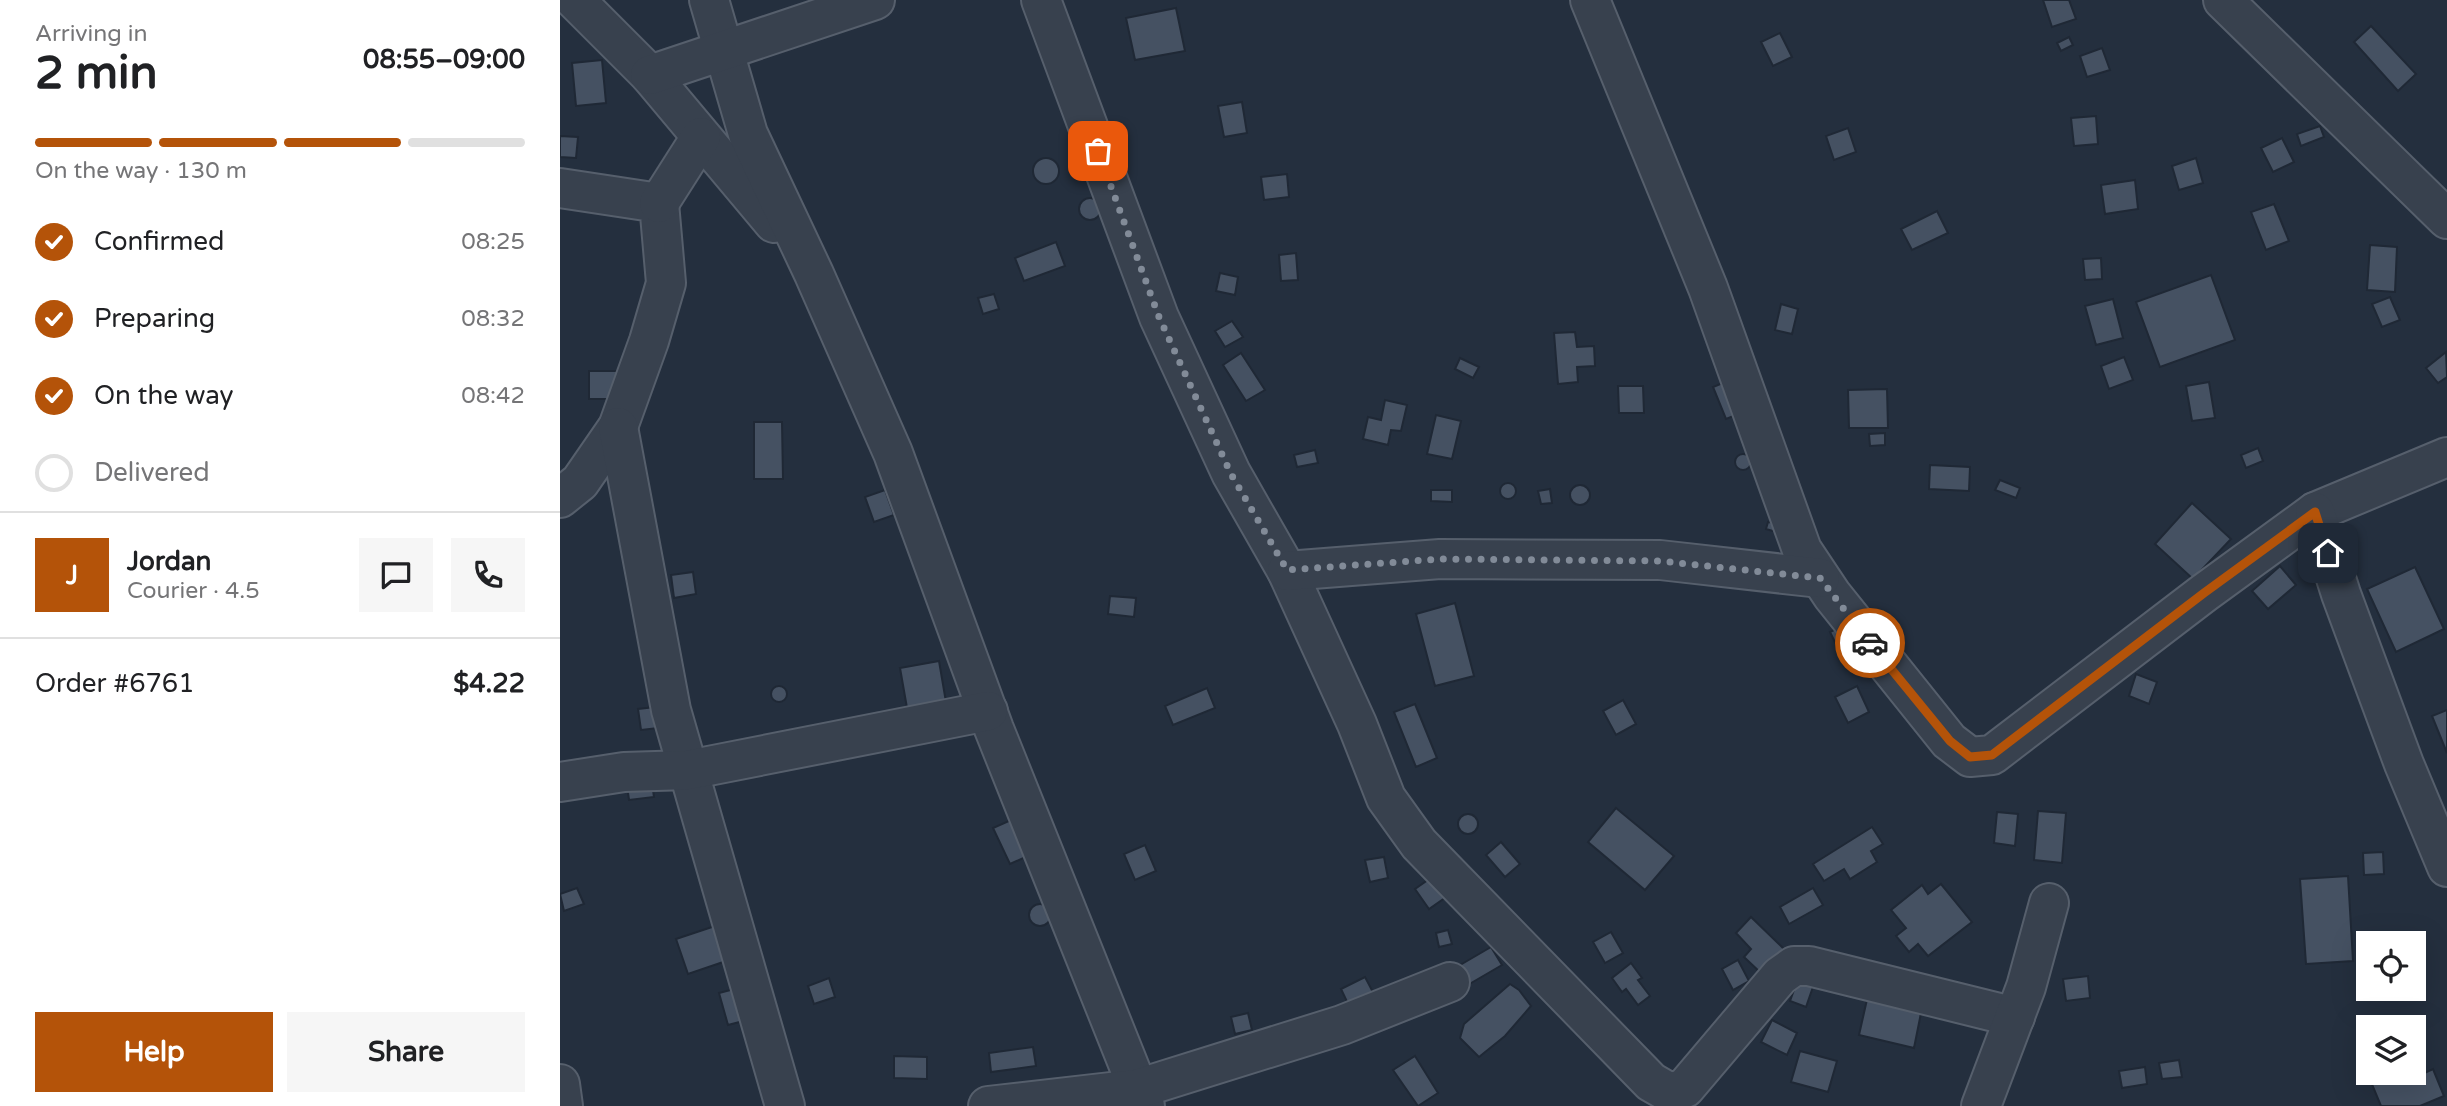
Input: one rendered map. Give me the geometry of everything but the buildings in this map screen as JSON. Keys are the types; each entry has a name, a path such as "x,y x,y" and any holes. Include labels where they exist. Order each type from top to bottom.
{"street":[{"path":"575,0 650,75 805,259"},
{"path":"709,0 748,134 893,453 988,710 1141,1098"},
{"path":"650,75 875,0"},
{"path":"1041,0 1159,317 1231,474 1287,570 1357,724 1386,798 1419,844 1651,1082 1670,1093 1685,1088 1780,976 1794,966 1809,966 2015,1017"},
{"path":"1590,0 1708,288 1765,454 1802,550 1820,578 1950,741 1970,757 1992,755 2315,512 2447,457"},
{"path":"2223,0 2447,219"},
{"path":"560,498 580,482 618,427 649,341 666,283 660,203 701,137"},
{"path":"560,188 660,203"},
{"path":"618,427 671,710 785,1106"},
{"path":"2315,512 2341,594 2389,724 2447,867"},
{"path":"1287,570 1440,559 1660,561 1820,578"},
{"path":"560,782 624,772 688,770 988,710"},
{"path":"1981,1106 2026,987 2049,903"},
{"path":"988,1106 1141,1098 1342,1025 1450,982"},
{"path":"560,1084 563,1106"}],"way so far":[{"path":"1098,151 1159,317 1231,474 1287,570 1440,559 1660,561 1820,578 1870,643"}],"route":[{"path":"1870,643 1950,741 1970,757 1992,755 2315,512 2328,553"}]}
